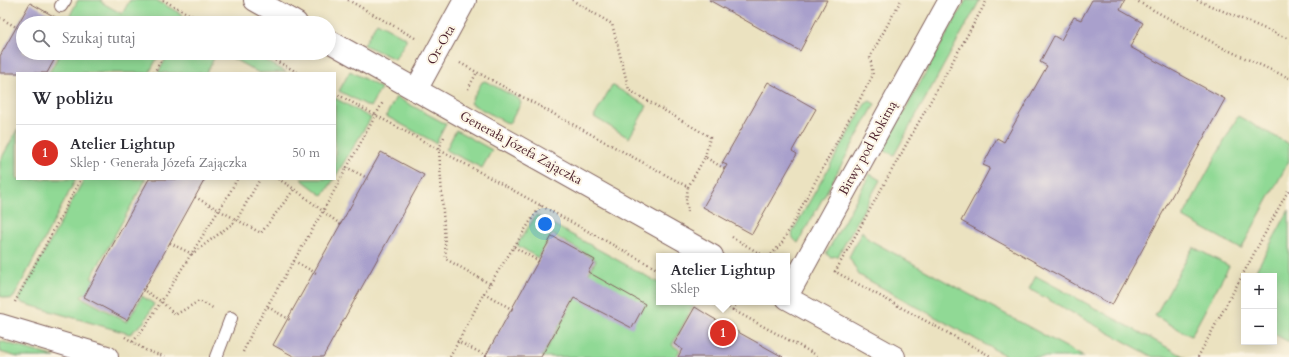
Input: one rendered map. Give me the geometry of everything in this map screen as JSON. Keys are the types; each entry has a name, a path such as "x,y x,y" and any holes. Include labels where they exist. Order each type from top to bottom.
{"street":[{"path":"254,0 283,16"},
{"name":"Or-Ota","path":"416,90 465,0"},
{"name":"Bitwy pod Rokitną","path":"790,291 950,0"},
{"name":"Generała Józefa Zajączka","path":"336,45 707,253"},
{"path":"790,299 894,357"},
{"path":"0,325 107,357"}],"lane":[{"path":"216,357 231,318"}],"path":[{"path":"163,0 193,16"},
{"path":"348,0 438,51 688,187"},
{"path":"572,0 612,24 629,90 710,137 705,157 688,187 686,201 688,212 694,215"},
{"path":"773,253 782,243 872,75 870,57 901,0"},
{"path":"835,272 987,0"},
{"path":"1135,0 1223,48 1289,78"},
{"path":"1197,0 1289,39"},
{"path":"0,25 1,19 16,27"},
{"path":"154,72 160,60"},
{"path":"273,60 292,71"},
{"path":"477,72 439,149 446,259 490,284"},
{"path":"336,94 656,268"},
{"path":"241,357 253,330 268,307 372,122"},
{"path":"705,157 725,168"},
{"path":"346,167 369,179"},
{"path":"13,305 80,180"},
{"path":"133,342 148,324 219,211 236,180"},
{"path":"192,254 236,221 259,180"},
{"path":"280,180 295,188 322,212 342,225"},
{"path":"195,197 236,221 261,233 295,188"},
{"path":"1198,357 1289,189"},
{"path":"450,357 457,341 484,293 541,205"},
{"path":"726,234 759,253"},
{"path":"170,243 192,254"},
{"path":"782,243 992,357"},
{"path":"514,247 540,262"},
{"path":"294,260 316,272"},
{"path":"142,289 162,302 175,315 199,301 253,330"},
{"path":"484,293 513,310"},
{"path":"724,305 820,357"},
{"path":"733,310 736,305"},
{"path":"268,307 290,320"},
{"path":"457,341 487,356"}],"green space":[{"path":"78,0 102,0 101,2 122,14 130,0 156,0 183,15 182,16 70,16"},
{"path":"966,0 980,0 894,155 883,150"},
{"path":"377,22 406,38 406,41 395,59 364,45"},
{"path":"56,60 156,60 150,72 50,72"},
{"path":"165,60 213,60 207,72 159,72"},
{"path":"236,60 265,60 286,72 257,72"},
{"path":"350,71 381,88 370,107 339,91"},
{"path":"485,81 519,99 521,103 509,124 470,103 482,82"},
{"path":"612,85 647,106 629,138 594,117"},
{"path":"396,97 446,124 436,143 386,116"},
{"path":"336,99 371,118 336,175"},
{"path":"870,101 875,104 798,243 793,237 794,229 865,104"},
{"path":"1238,116 1289,144 1289,161 1241,249 1183,217"},
{"path":"456,130 492,150 482,168 446,150"},
{"path":"16,132 16,180 75,180 14,297 10,299 0,296 0,161"},
{"path":"870,174 880,180 838,256 831,257 826,254"},
{"path":"83,180 145,180 91,278 95,280 87,295 84,293 81,297 127,322 142,296 154,304 144,322 130,334 22,303 19,299"},
{"path":"302,180 333,180 323,196"},
{"path":"1289,210 1289,342 1277,336 1277,273 1255,273"},
{"path":"536,215 656,281 656,305 694,305 672,345 680,350 676,357 542,357 596,260 552,234 538,258 517,245"},
{"path":"862,231 868,239 1084,357 1008,357 859,275 849,257"},
{"path":"1193,247 1229,266 1191,336 1155,316"},
{"path":"1036,276 1185,357 1153,357 1029,289"},
{"path":"0,341 55,357 18,357 0,352"}],"building":[{"path":"709,0 827,0 800,51"},
{"path":"1092,0 1125,0 1120,10 1143,23 1130,47 1225,99 1112,305 961,221 990,168 983,165 997,138 1004,142 1047,66 1040,62 1054,36 1061,40 1074,17 1081,20"},
{"path":"30,3 53,16 23,16"},
{"path":"16,28 16,60 54,60 48,72 0,73 0,56"},
{"path":"768,82 816,109 792,151 797,154 752,234 703,207 727,165 722,163"},
{"path":"381,152 424,175 323,357 295,357 273,345"},
{"path":"148,180 204,180 127,320 84,297"},
{"path":"552,236 595,260 588,272 645,304 632,328 574,298 541,357 485,357"},
{"path":"695,307 783,357 678,357 682,349 674,344"}],"place":[{"name":"Atelier Lightup","path":"723,333"}]}
